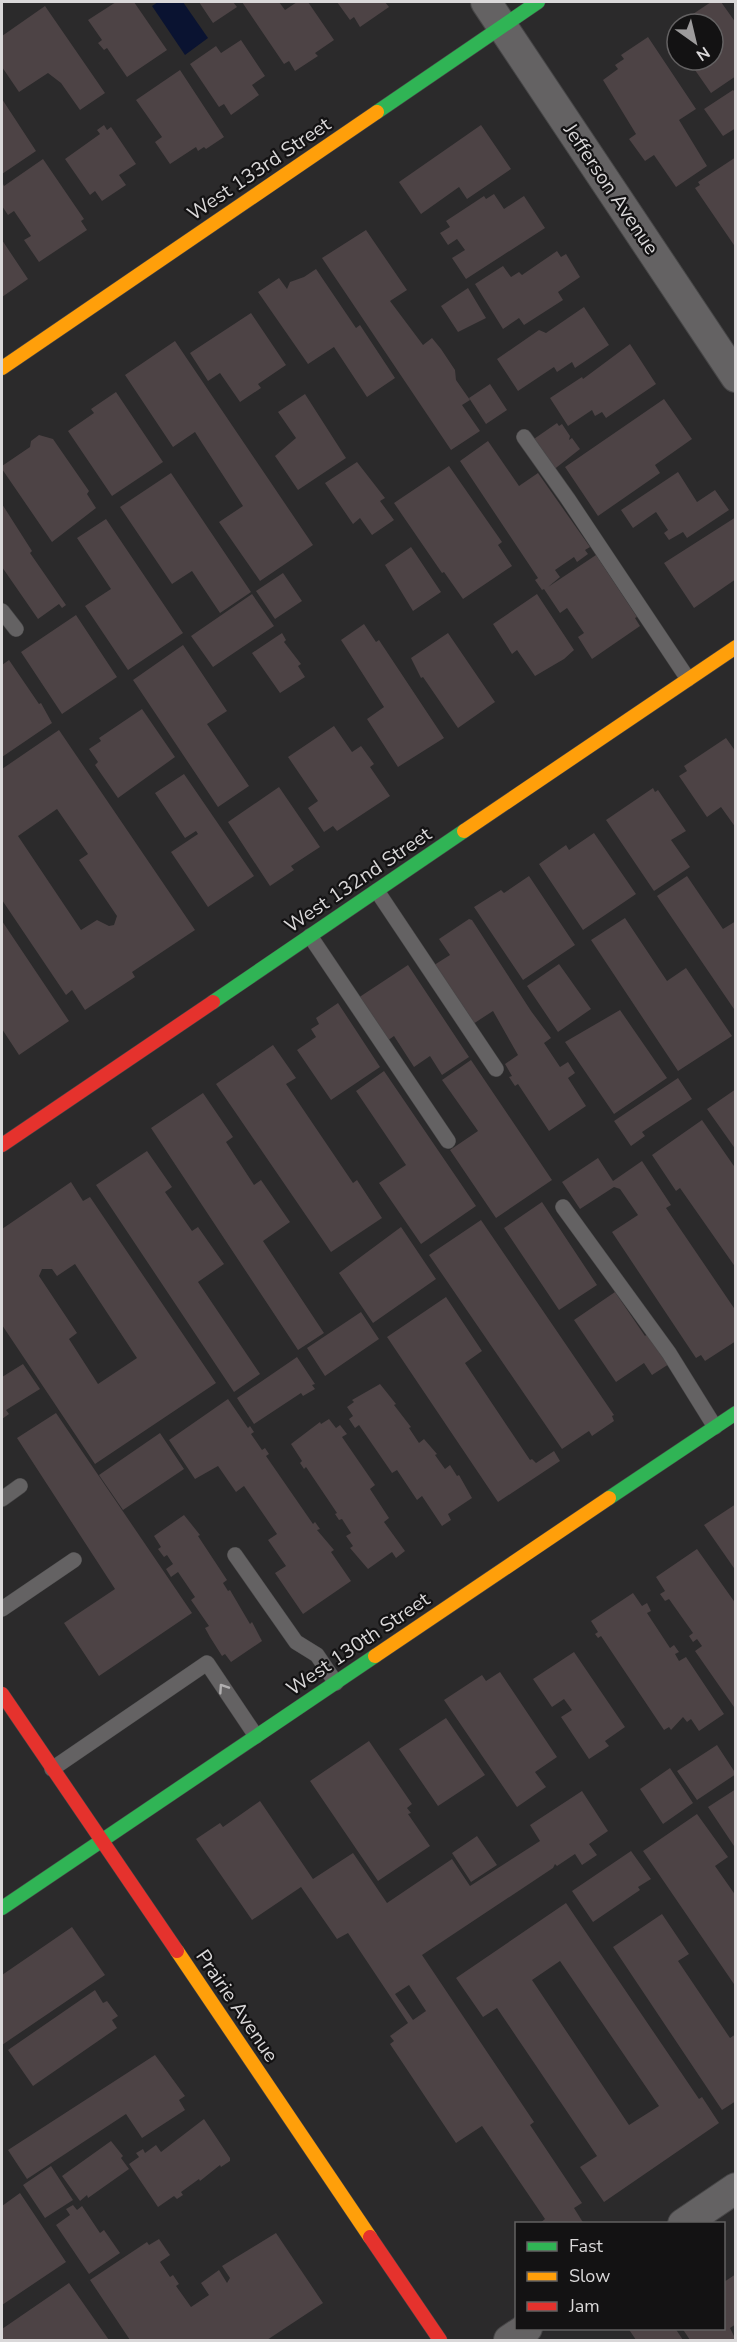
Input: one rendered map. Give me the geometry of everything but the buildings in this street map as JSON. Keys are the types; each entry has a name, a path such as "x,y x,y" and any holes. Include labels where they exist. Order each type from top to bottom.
{"street":[{"name":"Jefferson Avenue","path":"486,2 735,377"},
{"name":"West 133rd Street","path":"2,368 538,2"},
{"name":"West 132nd Street","path":"2,1145 735,647"},
{"name":"West 130th Street","path":"2,1908 735,1413"},
{"name":"Prairie Avenue","path":"2,1694 440,2340"},
{"path":"684,2222 735,2188"},
{"path":"509,2340 524,2330"}],"lane":[{"path":"524,437 688,679"},
{"path":"2,611 16,629"},
{"path":"377,891 496,1069"},
{"path":"310,936 448,1141"},
{"path":"563,1207 669,1353 715,1427"},
{"path":"2,1499 20,1486"},
{"path":"235,1555 296,1642 317,1655 336,1683"},
{"path":"2,1609 74,1560"},
{"path":"52,1769 207,1663 256,1736"}],"water":[{"path":"158,2 183,2 208,38 185,55 152,6"}],"traffic: fast":[{"path":"377,112 538,2"},
{"path":"213,1002 464,831"},
{"path":"609,1498 736,1413"},
{"path":"2,1908 375,1656"}],"traffic: slow":[{"path":"2,368 377,112"},
{"path":"464,831 736,647"},
{"path":"375,1656 609,1498"},
{"path":"177,1951 370,2237"}],"traffic: jam":[{"path":"2,1145 213,1002"},
{"path":"2,1694 177,1951"},
{"path":"370,2237 440,2340"}]}
